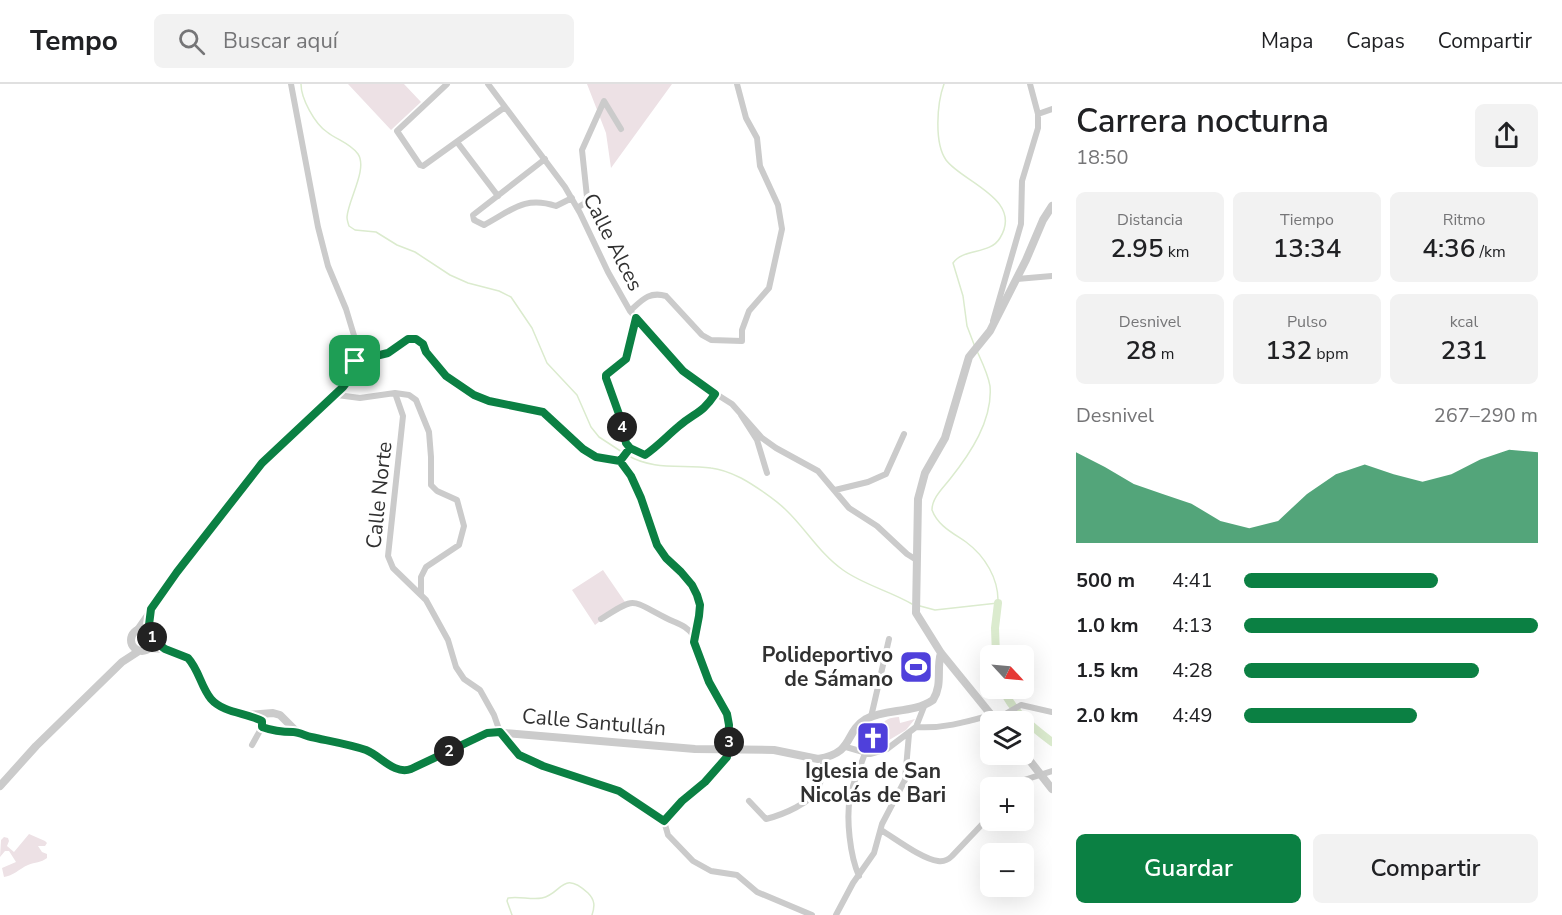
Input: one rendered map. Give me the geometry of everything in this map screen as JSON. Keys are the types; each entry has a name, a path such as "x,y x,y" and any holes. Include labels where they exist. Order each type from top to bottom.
{"street":[{"path":"122,662 136,631 223,511 262,463 337,395 349,379 355,361 356,342 352,325 328,266 318,227 291,84"},
{"path":"447,84 399,128 398,134 423,166 505,107"},
{"name":"Calle Alces","path":"488,84 572,198 630,311 683,371 740,412 762,438 818,471 849,508 877,526 915,559"},
{"path":"630,311 643,298 658,294 666,296 702,335 711,340 742,340 742,330 749,311 769,288 780,241 778,205 760,166 757,138 746,118 737,84"},
{"path":"994,325 993,317 1021,224 1022,180 1036,141 1038,128 1038,114 1030,84"},
{"path":"577,208 585,203 587,197 582,150 604,101 621,129"},
{"path":"1038,114 1052,109"},
{"path":"457,142 498,196"},
{"path":"545,159 473,214 474,220 484,225 526,202 541,202 556,206 572,198"},
{"path":"988,711 941,653 918,617 915,605 915,559 920,487 931,461 945,438 966,364 994,325 1042,220 1052,206"},
{"path":"1017,279 1052,276"},
{"path":"636,318 626,359 606,375 629,450 645,455 681,424 703,411 715,394"},
{"path":"355,361 388,353 408,339 416,339 423,344 426,352 446,376 474,395 489,401 543,412 583,449 596,457 621,460"},
{"path":"337,395 360,398 395,393 412,397 419,405 429,432 431,486 457,500 464,523 459,545 451,552 436,559 423,572 421,594"},
{"name":"Calle Norte","path":"395,393 403,416 388,556 393,568 421,594 442,627 456,667 464,679 480,690 494,715 500,732 519,755 543,766 619,791 664,821"},
{"path":"740,412 742,420 756,440 766,473"},
{"path":"835,490 868,482 886,474 904,434"},
{"path":"621,460 629,450"},
{"path":"621,460 641,498 657,545 692,585 697,595 700,605 694,642 709,682 727,714 729,750 727,757 664,821 668,835 686,855 702,866 711,871 737,875 757,892 812,915"},
{"path":"601,619 625,604 640,604 682,624 694,636"},
{"path":"151,609 151,641"},
{"path":"136,631 143,629 151,641"},
{"path":"871,717 889,639"},
{"path":"131,640 134,648 139,651"},
{"path":"0,786 36,746 122,662 151,641"},
{"name":"Calle Santullán","path":"151,641 188,658 215,703 251,715 273,713 280,715 295,732 365,750 396,769 407,770 487,733 500,732 694,749 774,750 813,759 824,758"},
{"path":"748,801 766,819 802,804 819,788 824,758 846,747 860,724 871,717 933,700 940,678 941,653"},
{"path":"846,747 865,753 880,752 916,727 925,704"},
{"path":"1010,711 1026,705 1052,712"},
{"path":"251,715 262,721 262,727 252,745"},
{"path":"916,727 927,728 980,721"},
{"path":"262,727 284,733 295,732"},
{"path":"836,915 874,853 889,811 905,780 909,734"},
{"path":"859,876 851,844 849,806 865,753"},
{"path":"1033,765 1052,789"},
{"path":"1032,777 1052,771"},
{"path":"881,830 939,862 952,856 980,827"}],"shaded area":[{"path":"348,84 404,84 421,102 391,130"},
{"path":"587,84 672,84 611,168 606,133"},
{"path":"603,570 625,602 595,625 572,590"},
{"path":"899,717 900,723 915,719 906,730 879,746 884,722 890,718"},
{"path":"29,834 47,843 45,846 38,846 42,852 47,854 47,858 4,877 2,868 16,862 9,851 5,851 0,857 1,840 4,837 8,838 7,846 14,852"}],"waterway":[{"path":"301,84 306,104 322,128 358,154 361,168 348,210 349,226 355,230 376,232 397,245 415,252 450,275 511,297 532,328 547,363 577,395 591,427 599,437 622,452"},
{"path":"944,84 938,123 942,153 954,168 998,202 1004,212 1005,224 996,243 963,255 953,263 963,296 967,326 975,347"},
{"path":"920,606 935,610 998,603 996,585 985,561 966,542 942,525 932,510 936,497 958,469 979,436 988,411 990,386 977,351"},
{"path":"627,455 647,463 715,469 741,478 782,506 827,557 843,570 912,604"},
{"path":"996,645 998,603"},
{"path":"1007,699 1030,725 1052,742"},
{"path":"512,915 508,898 542,898 549,896 567,883 579,886 592,898 594,903 592,915"}],"place":[{"name":"Polideportivo de Sámano","path":"916,667"},
{"name":"Iglesia de San Nicolás de Bari","path":"873,738"}],"route":[{"path":"355,361 349,379 337,395 262,463 177,572 151,609 149,625 153,640 165,649 181,654 192,662 211,700 219,706 251,715 262,721 262,727 272,731 295,732 358,748 371,753 396,769 403,770 411,769 487,733 500,732 519,755 556,771 579,776 595,784 619,791 664,821 682,801 705,782 727,757 729,725 727,714 709,682 694,642 700,605 697,595 692,585 657,545 641,498 631,476 620,461 630,448 622,433 620,417 606,375 626,359 636,318 683,371 715,394 703,411 681,424 658,446 645,455 630,448 624,457 620,461 596,457 583,449 543,412 489,401 460,387 435,365 423,344 416,339 408,339 380,356 355,361"}]}
